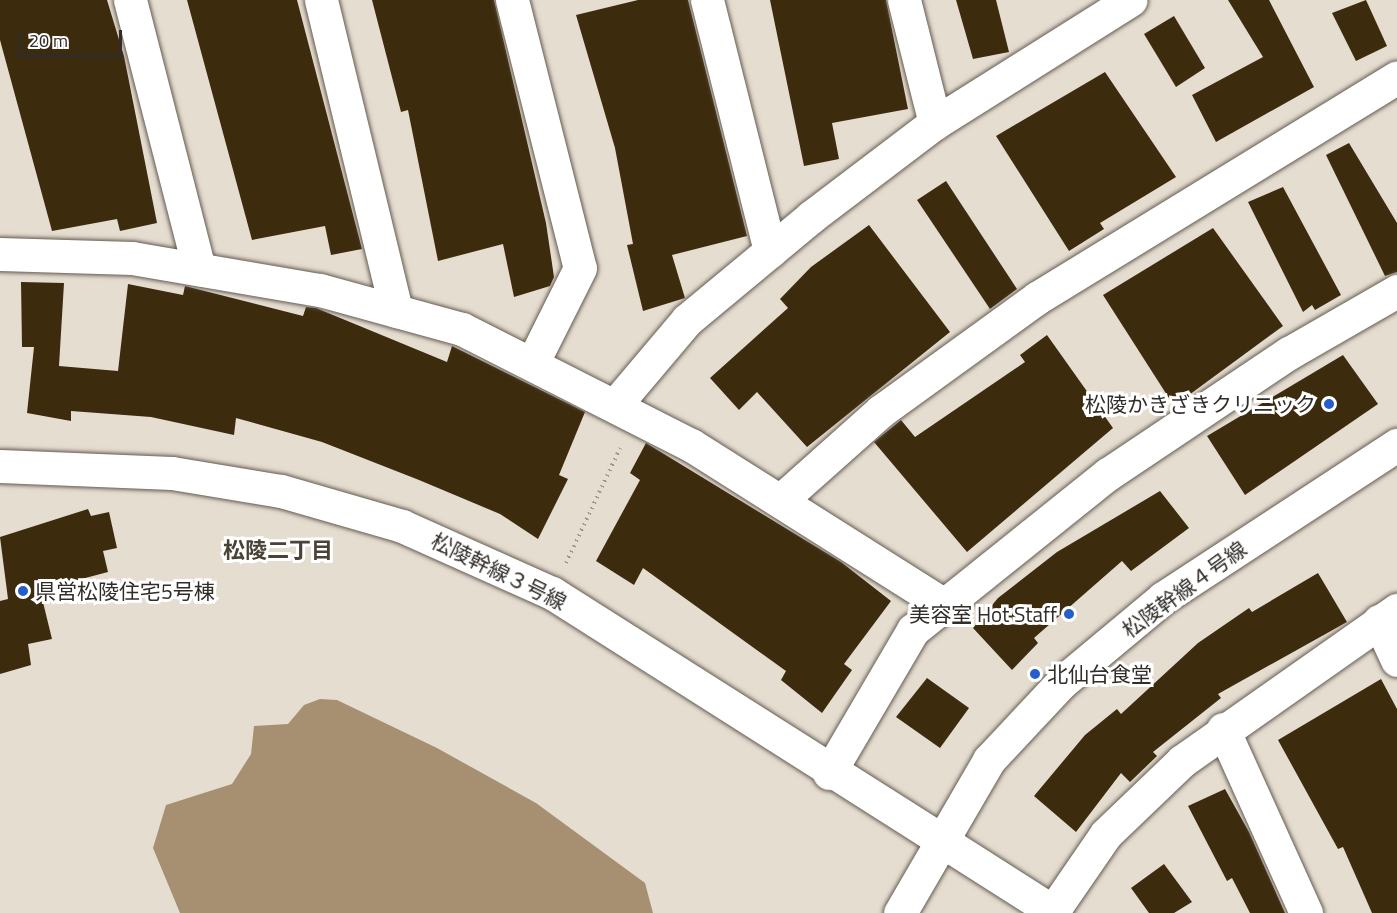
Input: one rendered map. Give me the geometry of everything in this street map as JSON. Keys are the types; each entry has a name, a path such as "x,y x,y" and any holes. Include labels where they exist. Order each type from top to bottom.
{"street":[{"path":"130,0 198,269"},
{"path":"321,0 396,311"},
{"path":"512,0 580,268 533,362"},
{"path":"707,0 770,251"},
{"path":"904,0 935,123"},
{"path":"626,409 687,320 770,251 935,123 1097,9 1130,0"},
{"path":"781,500 881,411 1037,298 1397,77"},
{"path":"0,254 132,258 320,290 462,329 626,409 781,500 944,605"},
{"path":"829,773 913,630 1108,474 1289,353 1397,291"},
{"name":"松陵幹線４号線","path":"900,913 939,839 989,760 1061,683 1163,598 1397,445"},
{"name":"松陵幹線３号線","path":"0,466 172,473 281,491 402,526 552,593 829,773 1054,912"},
{"path":"1054,912 1106,834 1223,729 1388,616 1397,660"},
{"path":"1223,729 1306,913"}],"path":[{"path":"552,593 626,409"}],"shaded area":[{"path":"320,699 337,700 437,748 536,803 645,883 653,913 180,913 153,848 166,805 232,784 251,754 254,726 288,724 304,705"}],"building":[{"path":"0,0 107,0 124,56 157,223 120,231 117,219 52,231 0,40"},
{"path":"187,0 297,0 362,249 331,255 325,226 252,240"},
{"path":"372,0 494,0 546,223 554,277 550,286 514,297 503,244 438,261 408,110 401,112"},
{"path":"638,0 688,0 747,236 672,255 685,298 643,311 627,245 633,244 615,148 576,15"},
{"path":"770,0 886,0 908,109 832,123 839,159 804,166"},
{"path":"956,0 996,0 1009,52 973,59"},
{"path":"1228,0 1269,0 1314,87 1216,142 1192,95 1263,57"},
{"path":"1366,0 1387,46 1356,61 1332,13"},
{"path":"1174,16 1205,68 1176,87 1144,34"},
{"path":"1105,72 1176,177 1100,223 1104,229 1069,251 996,136"},
{"path":"1349,143 1397,223 1397,272 1385,276 1326,155"},
{"path":"946,181 1017,289 990,309 917,200"},
{"path":"1283,187 1341,295 1315,310 1312,305 1303,312 1248,202"},
{"path":"869,225 950,332 807,447 757,392 739,410 710,378 788,308 780,299 811,267"},
{"path":"1213,228 1283,326 1174,406 1103,295"},
{"path":"21,282 64,283 59,366 118,371 128,284 183,295 185,286 303,316 306,307 316,308 447,362 452,346 585,412 559,475 568,479 538,539 500,514 419,480 322,442 236,418 234,435 151,417 71,411 71,421 27,413 34,347 22,347"},
{"path":"1047,335 1113,428 967,552 874,442 901,420 915,437 1025,362 1020,355"},
{"path":"1343,355 1378,404 1245,495 1207,436"},
{"path":"646,443 841,562 891,601 844,664 852,670 822,713 781,680 786,671 643,568 634,585 596,561 640,480 630,473"},
{"path":"1160,491 1189,528 1131,571 1122,561 1034,638 1038,643 1012,670 973,628 998,598 1057,552"},
{"name":"県営松陵住宅5号棟","path":"88,509 91,516 109,512 117,548 103,551 108,572 40,590 52,639 28,644 31,665 0,674 0,601 8,599 0,537"},
{"path":"1318,573 1347,622 1218,694 1221,698 1153,752 1157,756 1130,782 1121,773 1076,832 1034,796 1085,735 1117,709 1121,714 1198,643 1249,608 1252,612"},
{"path":"927,678 969,708 940,748 896,717"},
{"path":"1381,679 1397,709 1397,913 1372,913 1343,847 1338,849 1278,740"},
{"path":"1225,789 1249,832 1285,913 1250,913 1232,878 1227,881 1188,806"},
{"path":"1164,864 1192,902 1174,913 1149,913 1131,888"}],"place":[{"name":"松陵かきざきクリニック","path":"1329,404"},
{"name":"県営松陵住宅5号棟","path":"23,591"},
{"name":"美容室 Hot Staff","path":"1069,614"},
{"name":"北仙台食堂","path":"1035,674"}],"district":[{"name":"松陵二丁目","path":"278,551"}]}
